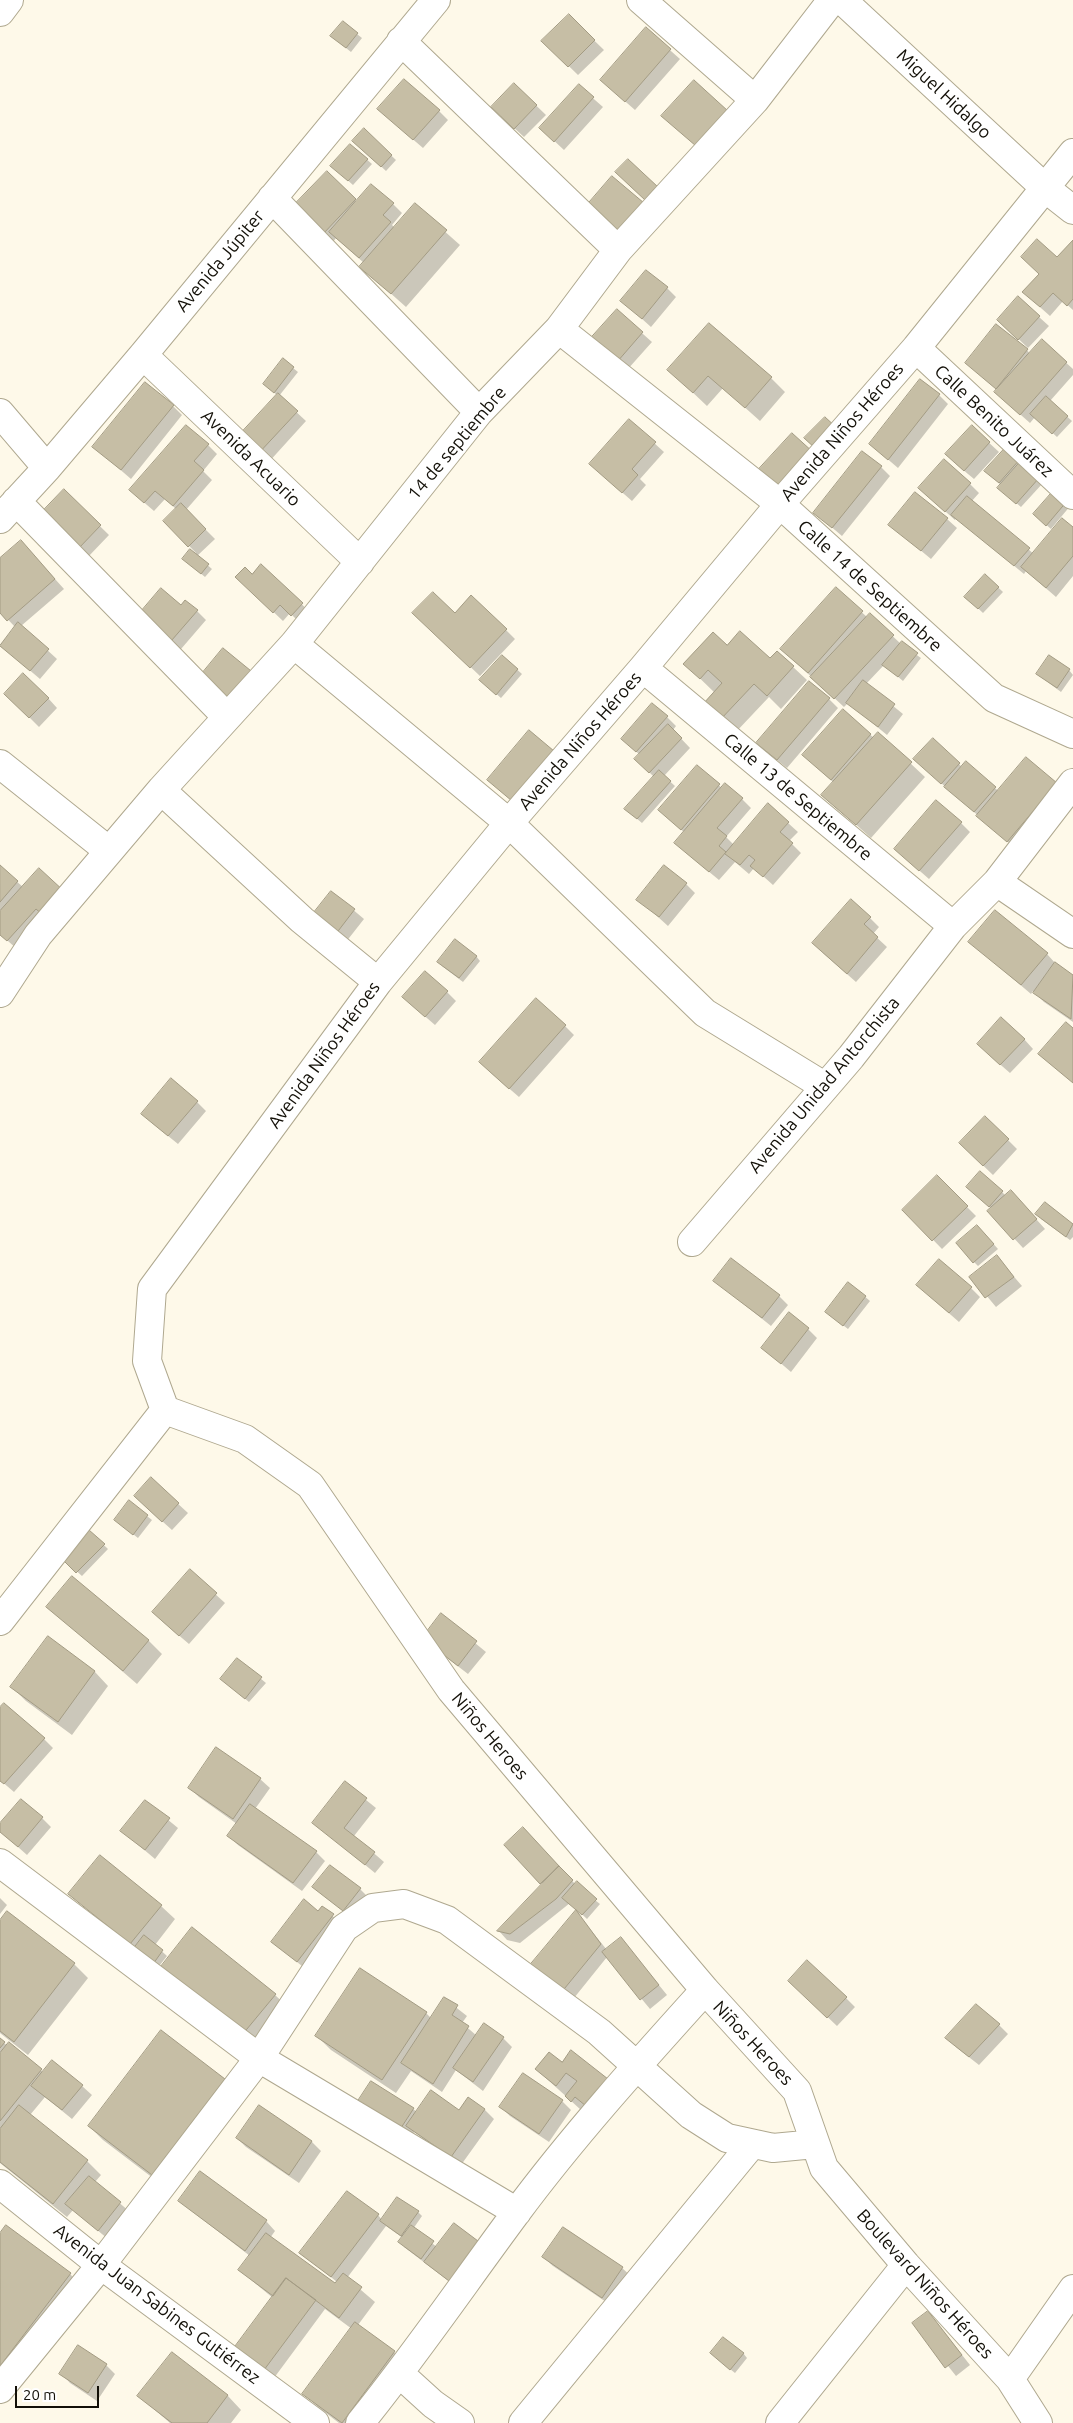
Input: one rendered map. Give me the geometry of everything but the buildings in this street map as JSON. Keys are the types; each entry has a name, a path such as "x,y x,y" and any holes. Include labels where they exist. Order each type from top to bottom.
{"street":[{"path":"0,12 9,0"},
{"name":"Avenida Júpiter","path":"8,510 47,468 436,0"},
{"path":"641,0 755,100 832,0"},
{"name":"Miguel Hidalgo","path":"842,0 1045,188 1073,210"},
{"path":"401,42 618,250"},
{"name":"14 de septiembre","path":"0,993 38,935 160,790 294,644 479,412 559,329 618,250 755,100"},
{"name":"Avenida Niños Héroes","path":"166,1410 148,1361 152,1289 378,982 509,823 643,668 780,504 916,348 1073,153"},
{"path":"272,198 479,412"},
{"name":"Calle 14 de Septiembre","path":"559,329 780,504 994,698 1073,734"},
{"name":"Calle Benito Juárez","path":"916,348 1073,495"},
{"name":"Avenida Acuario","path":"142,354 360,562"},
{"path":"0,413 47,468"},
{"path":"8,510 226,716"},
{"path":"294,644 509,823 705,1013 824,1086"},
{"name":"Calle 13 de Septiembre","path":"643,668 953,926"},
{"path":"0,764 109,850"},
{"name":"Avenida Unidad Antorchista","path":"692,1242 824,1086 851,1057 953,926 997,882 1073,783"},
{"path":"160,790 302,920 378,982"},
{"path":"997,882 1073,934"},
{"path":"3,1613 166,1410"},
{"name":"Niños Heroes","path":"166,1410 245,1439 310,1485 451,1690 704,1990 797,2091 815,2144"},
{"path":"0,1863 259,2058 517,2212"},
{"path":"0,2389 101,2265 259,2058 344,1928 373,1908 404,1904 447,1920 599,2032 691,2115 727,2138 773,2148 815,2144"},
{"path":"360,2423 400,2374 517,2212 637,2066 704,1990"},
{"path":"523,2423 752,2144"},
{"name":"Boulevard Niños Héroes","path":"815,2144 824,2168 906,2265 1010,2379 1038,2423"},
{"name":"Avenida Juan Sabines Gutiérrez","path":"0,2184 101,2265 315,2423"},
{"path":"780,2423 906,2265"},
{"path":"1010,2379 1073,2289"},
{"path":"400,2374 433,2404 460,2423"}]}
